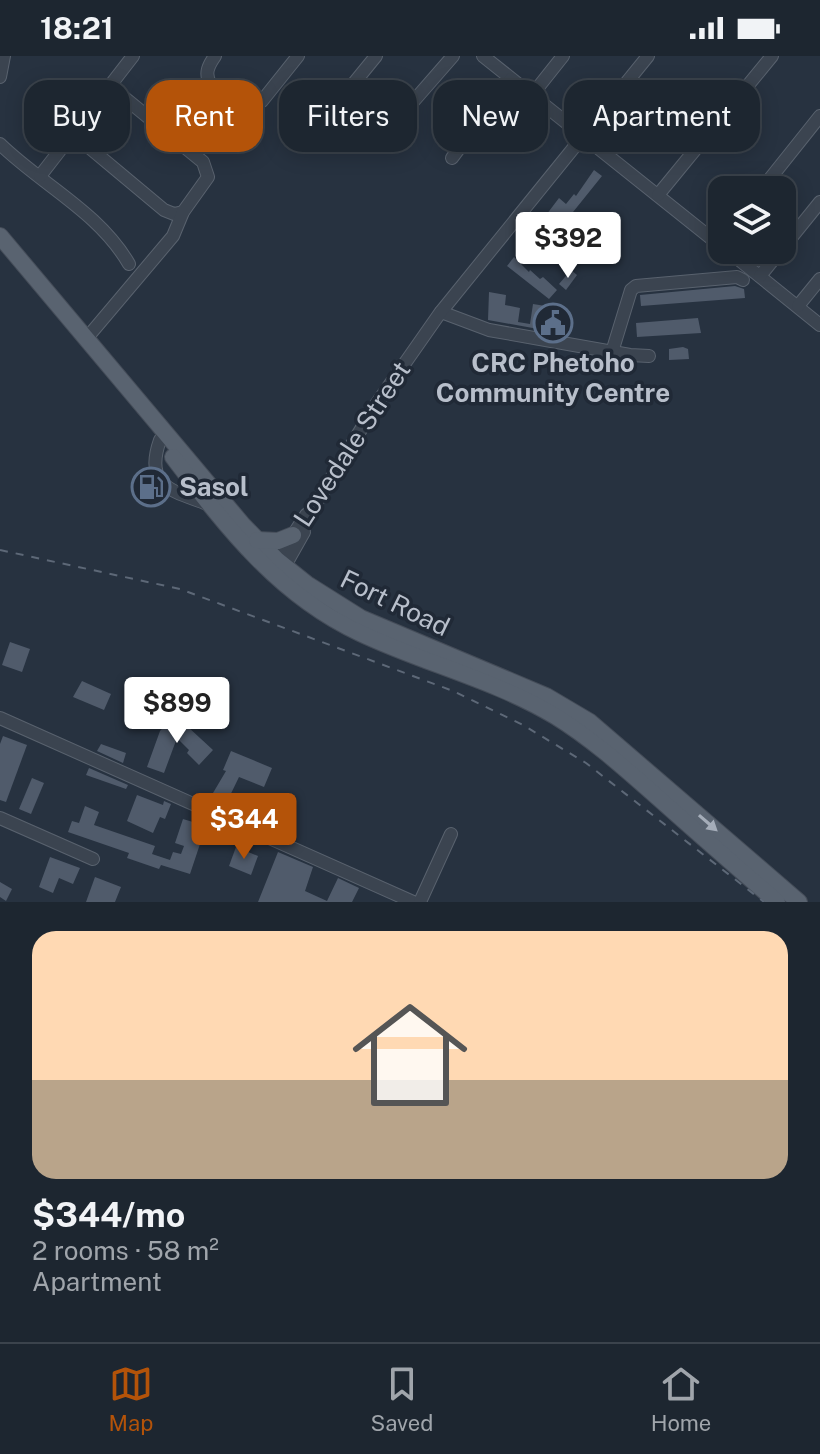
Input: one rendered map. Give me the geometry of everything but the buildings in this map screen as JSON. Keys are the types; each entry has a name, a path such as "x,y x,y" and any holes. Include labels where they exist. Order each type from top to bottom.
{"main road":[{"name":"Fort Road","path":"0,236 257,540 277,569"},
{"name":"Fort Road","path":"0,248 160,440 238,540 277,569 361,618 546,696 799,902"},
{"path":"0,255 15,266"},
{"path":"257,540 278,541 293,535"},
{"name":"Fort Road","path":"600,739 777,902"}],"street":[{"path":"0,77 4,56"},
{"path":"115,80 133,56"},
{"path":"215,56 208,69 211,85 248,109 262,101 298,56"},
{"path":"376,56 354,83 352,98 389,124 398,119 453,56"},
{"path":"452,158 511,79 483,56"},
{"path":"544,80 563,56"},
{"name":"Lovedale Street","path":"628,80 648,56"},
{"path":"658,195 772,56"},
{"path":"86,339 165,246 178,227 183,212 208,177 206,167 159,123 130,101"},
{"path":"548,108 564,121"},
{"path":"772,176 820,116"},
{"path":"0,144 109,234 129,264"},
{"path":"40,176 59,152"},
{"path":"95,152 164,210 174,214 183,212"},
{"name":"Lovedale Street","path":"277,569 293,535 312,510 377,403 441,312 570,152"},
{"path":"603,152 708,234"},
{"path":"796,232 820,202"},
{"path":"745,264 820,325"},
{"path":"760,276 770,264"},
{"path":"612,352 631,290 636,286 737,277 743,280"},
{"path":"798,306 820,279"},
{"path":"441,312 489,330 649,356"},
{"path":"277,569 311,518 312,510"},
{"path":"0,718 413,902"},
{"path":"0,818 93,859"},
{"path":"420,902 451,834"}],"railway":[{"path":"0,550 180,589 453,691 523,725 586,763 764,902"}],"place":[{"name":"CRC Phetoho Community Centre","path":"553,323"},
{"name":"Sasol","path":"151,487"}]}
